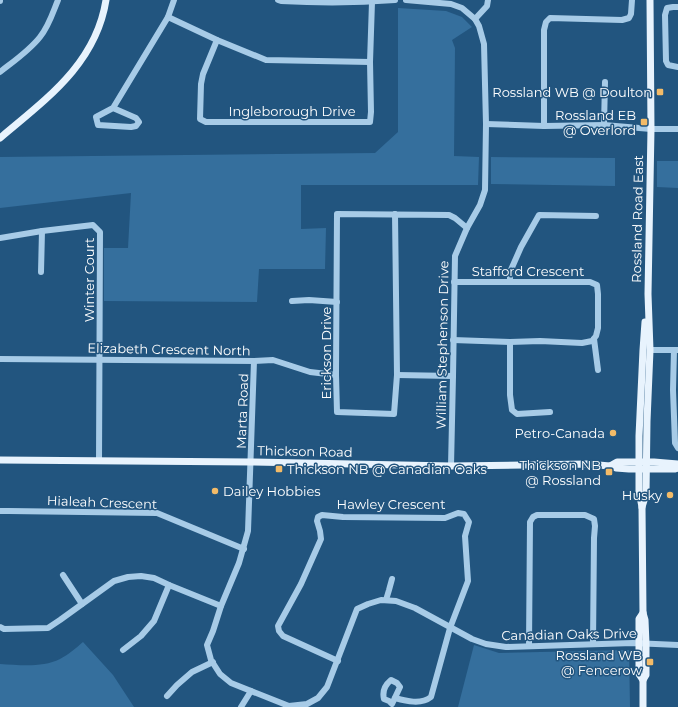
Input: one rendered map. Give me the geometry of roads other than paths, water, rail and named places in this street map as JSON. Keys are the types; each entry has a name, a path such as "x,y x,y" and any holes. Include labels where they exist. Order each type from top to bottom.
{"main road":[{"path":"0,138 50,96 74,70 93,41 106,0"},
{"name":"Rossland Road East","path":"643,466 647,421 650,350 648,294 651,130 650,0"},
{"name":"Rossland Road East","path":"643,707 643,680 646,675 643,644 645,620 643,613 642,507 646,494 643,466 642,350 648,294"},
{"name":"Thickson Road","path":"0,460 251,462 451,466 587,464 610,466 617,462 643,466 678,468"},
{"name":"Thickson Road","path":"643,466 678,464"}],"street":[{"path":"0,72 25,53 41,36 51,18 58,0"},
{"path":"113,108 136,118 139,122 136,126 131,127 98,125 96,117 113,108 168,17 174,0"},
{"path":"278,0 372,2 395,0"},
{"path":"406,0 451,4 462,8 475,19 487,6 488,0"},
{"path":"544,126 544,30 546,22 550,18 622,20 630,18 632,14 632,0"},
{"name":"Ingleborough Drive","path":"217,40 203,74 201,84 200,119 206,122 370,122 372,2"},
{"path":"678,7 673,6 667,8 665,15 666,61 668,65 678,67"},
{"path":"168,17 217,40 266,60 370,62"},
{"name":"William Stephenson Drive","path":"451,466 455,256 467,228 480,205 485,190 486,124 484,44 479,26 475,19"},
{"path":"604,125 606,82"},
{"path":"486,124 544,126 604,125 651,130 678,129"},
{"name":"Erickson Drive","path":"395,214 397,375 394,414 337,412 337,214 395,214 449,215 467,228"},
{"path":"510,281 510,272 521,247 539,215 596,216"},
{"name":"Winter Court","path":"0,238 42,231 93,226 100,232 99,460"},
{"path":"42,231 42,272"},
{"name":"Stafford Crescent","path":"454,282 590,282 597,285 598,294 598,328 594,339"},
{"path":"292,301 309,300 337,302"},
{"path":"453,340 582,343 592,341 594,339 598,370"},
{"path":"510,342 510,395 512,410 517,414 550,412"},
{"path":"650,350 676,350 675,443 678,448"},
{"name":"Elizabeth Crescent North","path":"0,359 273,360 310,372 336,375"},
{"name":"Marta Road","path":"251,462 254,361"},
{"path":"397,375 453,376"},
{"name":"Canadian Oaks Drive","path":"251,462 248,531 244,549 207,645 211,660 220,674 231,683 289,706 307,704 318,698 327,687 357,609 381,600 396,601 415,608 450,628 486,644 506,647 593,644 678,645"},
{"name":"Hialeah Crescent","path":"0,511 157,513 244,549"},
{"name":"Hawley Crescent","path":"338,661 283,636 279,632 278,626 301,584 321,539 317,521 318,517 322,515 343,517 445,518 458,513 464,514 469,522 465,536 468,581 450,628"},
{"path":"529,646 530,522 533,517 537,515 586,515 594,519 593,644"},
{"path":"63,574 82,604"},
{"path":"0,627 4,629 48,628 114,581 128,577 141,576 154,578 221,606"},
{"path":"386,600 392,579"},
{"path":"123,650 141,636 154,621 169,585"},
{"path":"395,698 410,702 427,700 431,697 450,628"},
{"path":"167,696 177,684 192,672 213,662"},
{"path":"241,707 251,691"}],"place":[{"name":"Rossland WB @ Doulton","path":"660,92"},
{"name":"Rossland EB @ Overlord","path":"644,122"},
{"name":"Petro-Canada","path":"613,433"},
{"name":"Thickson NB @ Canadian Oaks","path":"279,469"},
{"name":"Thickson NB @ Rossland","path":"609,472"},
{"name":"Dailey Hobbies","path":"215,491"},
{"name":"Husky","path":"670,495"},
{"name":"Rossland WB @ Fencerow","path":"650,662"}]}
